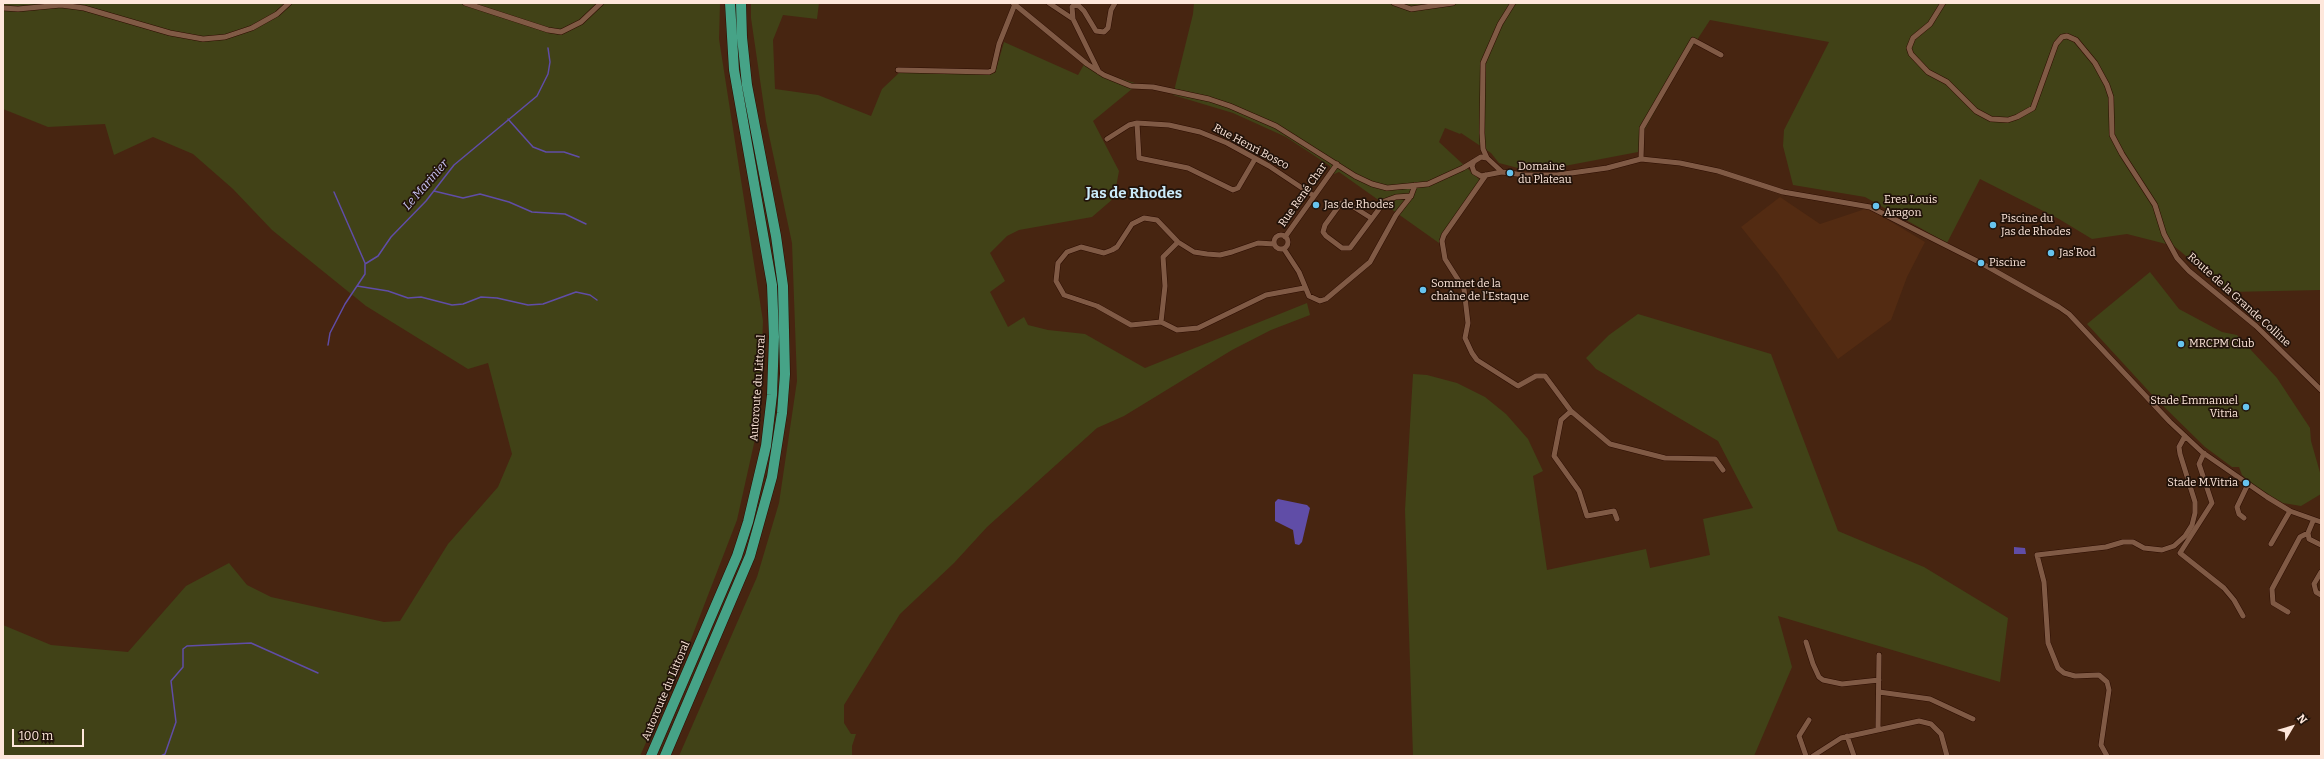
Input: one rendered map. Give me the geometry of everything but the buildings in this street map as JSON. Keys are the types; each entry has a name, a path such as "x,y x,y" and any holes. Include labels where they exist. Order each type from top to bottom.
{"highway":[{"name":"Autoroute du Littoral","path":"651,756 734,563 746,528 766,446 772,395 774,337 772,285 734,70 730,3"},
{"path":"665,756 750,556 772,476 782,413 785,374 783,286 776,236 747,85 742,37 742,3"}],"street":[{"path":"3,8 18,10 61,5 84,8 121,17 170,33 203,39 225,37 252,28 277,14 289,3"},
{"path":"465,3 556,32 573,27 601,3"},
{"path":"1049,3 1073,19"},
{"path":"1099,72 1073,19 1072,8 1077,5 1084,10 1096,31 1104,32 1108,28 1111,10 1115,3"},
{"path":"1394,3 1411,9 1453,3"},
{"path":"1481,157 1483,149 1481,121 1484,106 1483,63 1500,24 1513,3"},
{"name":"Route de la Grande Colline","path":"1943,3 1930,24 1913,38 1909,48 1911,54 1928,72 1947,82 1976,111 1991,119 2008,120 2018,118 2033,108 2056,44 2062,37 2067,36 2076,40 2095,63 2107,85 2110,97 2112,134 2122,154 2155,205 2164,234 2178,258 2188,271 2256,326 2321,390"},
{"path":"898,70 989,72 992,70 999,44 1014,4 1081,60 1099,72 1131,86 1153,87 1209,99 1230,106 1276,126 1372,184 1387,188 1428,184 1464,168 1481,157 1487,158"},
{"path":"1641,159 1642,128 1693,40 1695,39 1721,55"},
{"path":"1107,139 1129,125 1137,123 1139,158 1188,168 1232,190 1238,188 1255,159"},
{"name":"Rue Henri Bosco","path":"1137,123 1169,126 1200,132 1255,159 1314,196"},
{"path":"1483,149 1491,163 1502,172"},
{"path":"1479,176 1502,172 1524,175 1557,175 1607,168 1641,159 1680,163 1718,171 1783,192 1870,207 1981,263 2069,314 2185,436 2204,453 2290,511 2313,521 2321,522"},
{"path":"1473,169 1474,161"},
{"path":"1491,163 1482,184 1444,235 1442,250 1445,259 1464,289 1468,323 1465,338 1477,360 1518,386 1536,376 1545,376 1571,411 1610,444 1665,458 1715,459 1723,470"},
{"name":"Rue René Char","path":"1285,237 1337,164"},
{"path":"1464,168 1473,169 1479,176 1482,184"},
{"path":"1304,288 1266,295 1198,328 1177,330 1161,322 1145,325 1131,325 1097,306 1070,298 1059,288 1056,273 1061,258 1067,252 1081,247 1104,253 1112,250 1117,247 1132,224 1144,218 1151,218 1162,223 1178,242 1194,252 1220,255 1252,244 1267,242 1274,244 1278,249 1284,249 1299,272 1304,288 1309,296 1314,300 1323,300 1364,268 1396,215 1411,196 1415,185"},
{"path":"1371,218 1349,204 1341,203 1325,225 1323,232 1342,248 1350,248 1384,201 1396,197 1411,196"},
{"name":"Rue René Char","path":"1274,244 1276,237 1285,237"},
{"name":"Rue René Char","path":"1284,249 1288,244 1285,237"},
{"path":"1161,322 1165,286 1163,257 1178,242"},
{"path":"1571,411 1561,420 1554,456 1579,491 1587,516 1614,511 1618,518"},
{"path":"2107,756 2100,745 2109,690 2107,682 2099,675 2075,676 2064,673 2058,668 2048,642 2044,582 2037,555 2106,547 2123,542 2133,542 2144,548 2162,550 2174,546 2185,536 2192,525 2195,513 2195,502 2179,447 2185,436"},
{"path":"2204,453 2199,464 2212,503 2180,552 2224,588 2243,616"},
{"path":"2244,518 2239,514 2237,507 2248,484"},
{"path":"2271,544 2290,511"},
{"path":"2313,521 2308,533 2309,539 2321,545"},
{"path":"2288,612 2273,603 2270,594 2300,537 2308,533"},
{"path":"2321,572 2314,584 2316,592 2321,595"},
{"path":"1806,642 1813,664 1819,677 1823,680 1842,684 1879,680"},
{"path":"1878,728 1880,655"},
{"path":"1879,692 1930,699 1973,719"},
{"path":"1806,756 1799,736 1810,720"},
{"path":"1813,756 1834,741 1848,736 1878,728 1926,722 1941,734 1946,744 1947,756"},
{"path":"1848,736 1854,756"}],"shaded area":[{"path":"3,3 720,3 719,39 763,321 759,421 737,520 683,660 640,756 3,756 3,625 51,645 128,652 186,586 229,563 247,585 271,597 384,622 400,621 448,544 498,487 512,454 488,363 468,369 366,306 272,230 233,189 193,154 153,137 114,155 105,124 48,127 3,109"},
{"path":"751,3 819,3 817,19 783,15 773,40 775,89 818,95 871,116 882,89 900,72 995,73 1004,42 1078,75 1086,61 1103,73 1138,84 1093,121 1119,171 1114,198 1092,217 1019,230 1007,236 990,253 1005,281 990,292 1008,327 1024,317 1028,325 1048,330 1085,334 1145,368 1307,303 1310,315 1271,330 1232,350 1124,416 1097,428 987,527 954,563 900,614 844,705 844,723 851,734 856,734 852,746 852,756 679,756 757,577 779,503 797,381 792,243 766,121 751,18"},
{"path":"1194,3 2321,3 2321,290 2229,292 2174,246 2127,234 2092,239 2059,219 1980,179 1947,243 1865,197 1793,185 1783,146 1784,130 1829,42 1710,20 1682,63 1642,135 1638,152 1533,172 1499,163 1491,153 1461,133 1460,134 1445,128 1439,142 1481,181 1439,243 1339,172 1334,174 1330,171 1330,166 1286,137 1233,113 1173,95 1193,14"},
{"path":"1780,197 1820,224 1868,208 1925,242 1907,277 1891,320 1838,359 1778,273 1741,227"},
{"path":"2150,272 2179,309 2222,332 2237,335 2277,378 2310,428 2311,441 2321,476 2321,494 2301,506 2283,503 2256,487 2242,475 2239,467 2232,467 2205,447 2156,399 2087,324"},
{"path":"1638,314 1771,354 1838,531 1924,567 2008,618 2000,682 1778,616 1792,667 1754,756 1413,756 1405,510 1413,374 1427,375 1457,383 1485,397 1506,414 1528,439 1543,471 1533,476 1547,570 1646,549 1650,568 1710,555 1703,519 1753,508 1718,441 1596,369 1586,358 1609,335"},
{"path":"1278,499 1307,505 1310,508 1302,542 1299,545 1295,544 1293,530 1275,521 1275,502"},
{"path":"2014,547 2025,548 2026,554 2014,554"}],"waterway":[{"name":"Le Marinier","path":"328,345 330,333 345,304 365,274 365,264 378,256 391,237 426,201 454,165 537,96 548,74 550,62 548,48"},
{"path":"508,119 533,147 546,152 564,152 579,157"},
{"path":"434,191 463,198 480,194 509,202 532,212 565,214 586,224"},
{"path":"334,192 365,263"},
{"path":"357,286 388,291 408,298 421,297 452,305 463,304 481,297 497,298 528,305 543,304 576,292 590,295 597,300"},
{"path":"161,756 165,754 176,722 171,681 183,667 183,649 187,646 251,643 318,673"}],"place":[{"name":"Domaine du Plateau","path":"1510,173"},
{"name":"Jas de Rhodes","path":"1316,205"},
{"name":"Erea Louis Aragon","path":"1876,206"},
{"name":"Piscine du Jas de Rhodes","path":"1993,225"},
{"name":"Jas'Rod","path":"2051,253"},
{"name":"Piscine","path":"1981,263"},
{"name":"Sommet de la chaîne de l'Estaque","path":"1423,290"},
{"name":"MRCPM Club","path":"2181,344"},
{"name":"Stade Emmanuel Vitria","path":"2246,407"},
{"name":"Stade M.Vitria","path":"2246,483"}],"district":[{"name":"Jas de Rhodes","path":"1134,194"}]}
